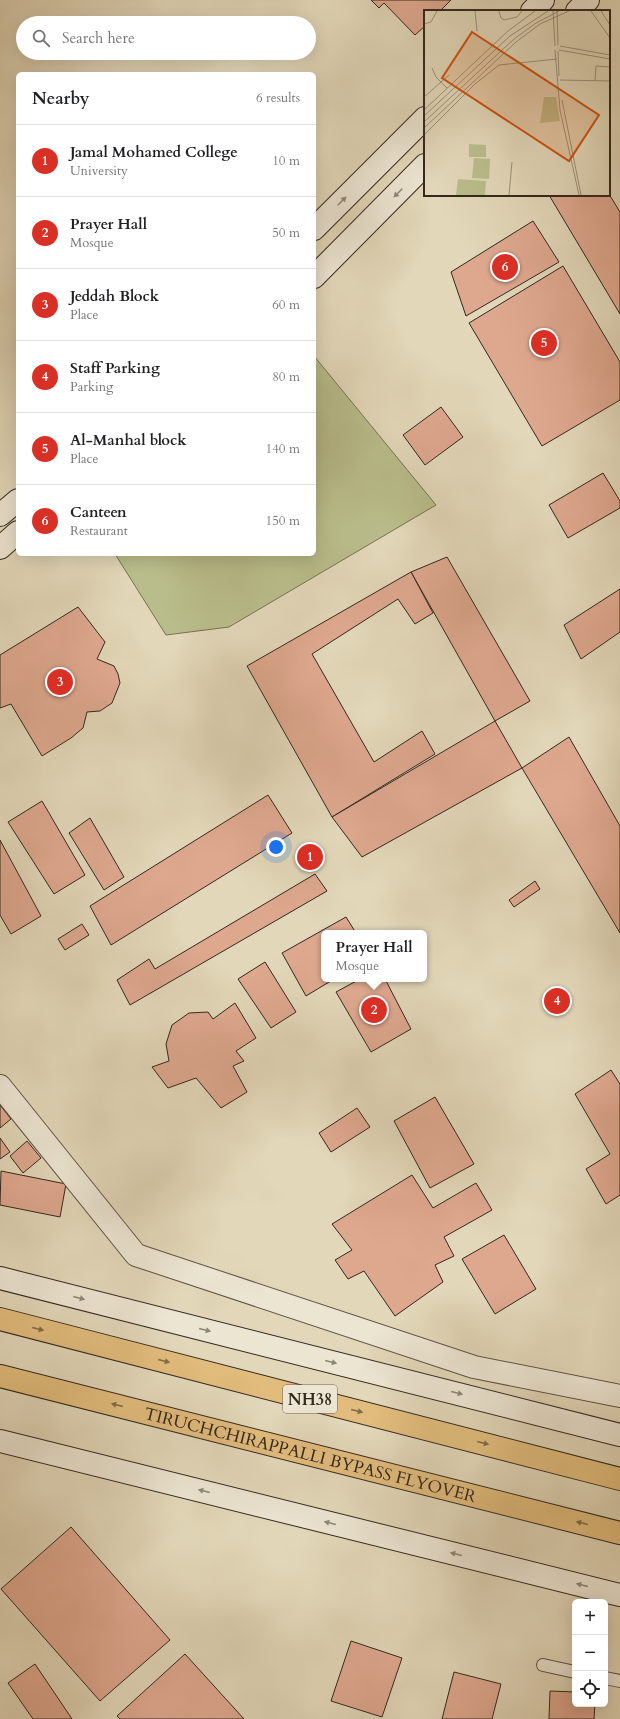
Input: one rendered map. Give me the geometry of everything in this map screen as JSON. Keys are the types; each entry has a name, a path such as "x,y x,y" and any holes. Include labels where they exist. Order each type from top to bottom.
{"highway":[{"name":"NH38","path":"0,1319 620,1478"},
{"name":"TIRUCHCHIRAPPALLI BYPASS FLYOVER","path":"0,1376 620,1533"}],"street":[{"path":"533,10 543,0"},
{"path":"579,10 588,0"},
{"path":"316,227 424,119"},
{"path":"316,275 424,166"},
{"path":"0,515 16,502"},
{"path":"0,1086 136,1255 474,1367 620,1396"},
{"path":"0,1278 620,1435"},
{"path":"0,1441 620,1595"}],"lane":[{"path":"543,1665 572,1671"},
{"path":"608,1679 620,1681"}],"green space":[{"path":"316,358 436,505 229,627 166,635 116,556 316,556"}],"building":[{"path":"371,0 451,0 441,10 424,10 424,27 415,35 384,3 379,8"},
{"path":"550,196 610,196 620,212 620,314"},
{"path":"533,221 559,262 466,316 451,272"},
{"path":"563,266 620,362 620,400 542,446 469,323"},
{"path":"441,407 463,437 425,465 403,435"},
{"path":"603,473 620,501 620,508 568,538 549,505"},
{"path":"447,557 530,701 495,721 411,572"},
{"path":"411,572 433,613 415,624 398,599 312,654 374,762 422,731 435,754 332,817 247,666"},
{"path":"620,589 620,632 581,659 564,625"},
{"path":"78,607 105,642 97,659 114,666 120,683 112,703 100,711 87,712 83,728 71,738 42,756 11,704 0,708 0,655"},
{"path":"495,721 522,768 362,857 332,817"},
{"path":"569,737 620,826 620,933 522,768"},
{"path":"268,795 292,833 111,945 90,906"},
{"path":"42,801 85,875 54,894 8,822"},
{"path":"90,818 124,877 104,890 69,833"},
{"path":"0,840 41,916 11,934 0,915"},
{"path":"315,874 327,891 130,1005 117,980 149,959 155,969"},
{"path":"535,881 540,889 514,907 509,900"},
{"path":"346,917 354,930 323,930"},
{"path":"82,924 89,935 65,950 58,939"},
{"path":"321,931 321,982 329,982 306,996 282,953"},
{"path":"265,962 296,1012 271,1028 238,979"},
{"path":"354,982 387,982 411,1029 371,1052 336,992"},
{"path":"235,1003 256,1038 236,1051 244,1061 233,1066 247,1092 221,1108 196,1078 168,1088 152,1067 169,1061 166,1044 172,1025 189,1013 208,1012 213,1019"},
{"path":"611,1070 620,1084 620,1195 606,1204 586,1169 610,1154 575,1094"},
{"path":"435,1097 474,1164 430,1188 394,1121"},
{"path":"0,1105 11,1119 0,1128"},
{"path":"357,1108 370,1127 331,1152 319,1133"},
{"path":"0,1138 10,1152 0,1159"},
{"path":"27,1141 41,1158 23,1173 10,1156"},
{"path":"1,1171 66,1184 60,1217 0,1205"},
{"path":"412,1175 433,1208 476,1183 492,1210 444,1237 454,1256 435,1265 443,1282 395,1316 364,1271 348,1279 335,1260 352,1250 332,1224"},
{"path":"504,1235 536,1289 495,1314 462,1259"},
{"path":"71,1527 170,1640 100,1701 1,1589"},
{"path":"351,1641 402,1658 382,1717 331,1701"},
{"path":"185,1654 244,1719 120,1719 117,1716"},
{"path":"35,1664 72,1719 33,1719 8,1683"},
{"path":"454,1672 501,1684 492,1719 442,1719"},
{"path":"550,1691 572,1692 572,1707 595,1707 594,1719 549,1719"}],"place":[{"name":"Canteen","path":"505,267"},
{"name":"Al-Manhal block","path":"544,343"},
{"name":"Jeddah Block","path":"60,682"},
{"name":"Jamal Mohamed College","path":"310,857"},
{"name":"Staff Parking","path":"557,1001"},
{"name":"Prayer Hall","path":"374,1010"}]}
